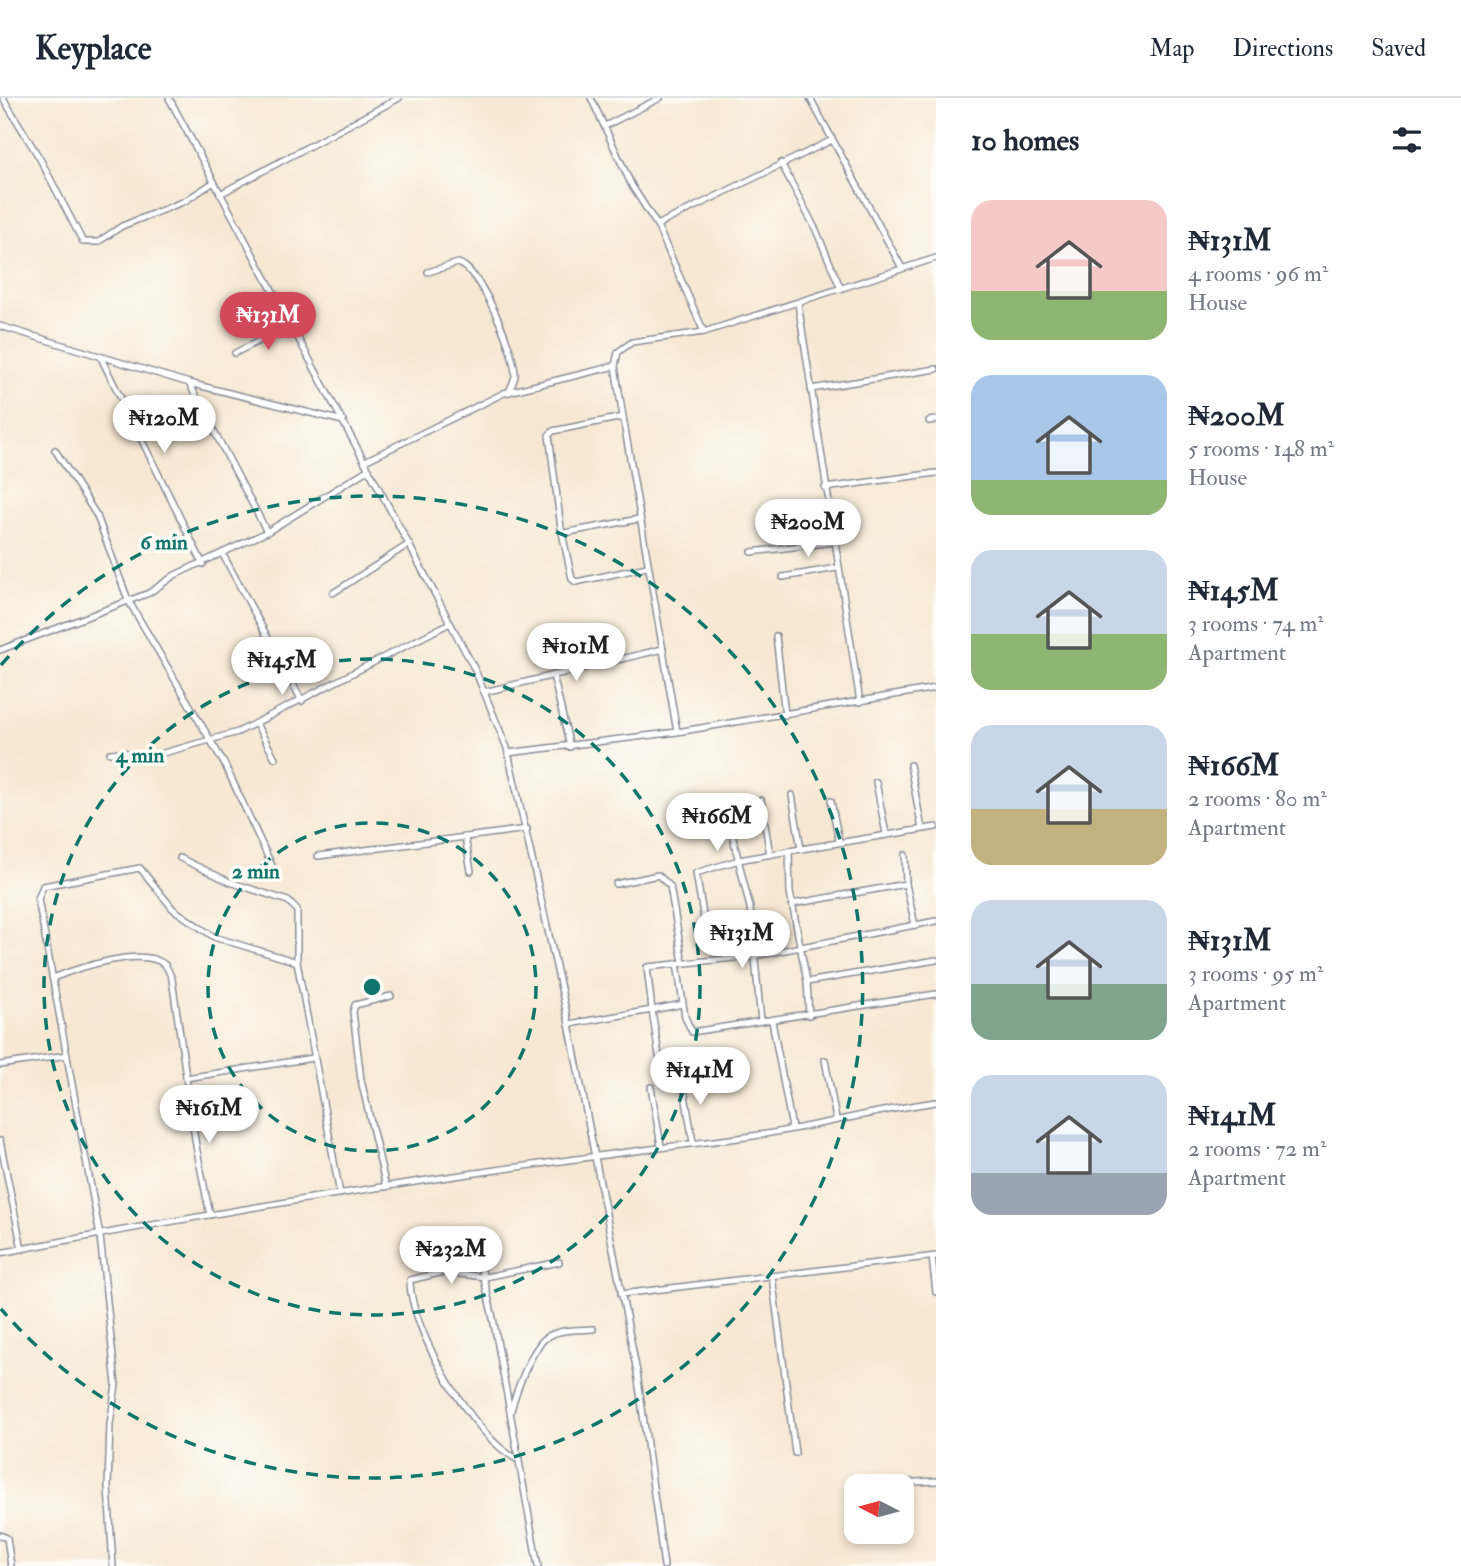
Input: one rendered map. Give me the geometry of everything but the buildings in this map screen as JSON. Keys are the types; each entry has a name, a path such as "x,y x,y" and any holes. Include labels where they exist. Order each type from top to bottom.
{"street":[{"path":"2,98 40,159 83,242 98,242 122,226 185,201 214,182"},
{"path":"169,98 450,623 484,692 508,753 569,1024 637,1372 664,1566"},
{"path":"220,194 399,98"},
{"path":"591,98 632,186 657,225 704,332"},
{"path":"605,125 660,98"},
{"path":"810,98 902,268"},
{"path":"657,225 832,140"},
{"path":"781,163 841,289"},
{"path":"677,732 615,366 618,352 632,342 704,332 936,258"},
{"path":"428,272 458,263 470,269 508,341 515,378 509,392"},
{"path":"798,303 860,702"},
{"path":"235,353 291,325"},
{"path":"0,327 189,383 343,421"},
{"path":"101,358 203,564"},
{"path":"365,461 509,392 615,366"},
{"path":"811,389 936,369"},
{"path":"189,383 267,532"},
{"path":"623,417 553,431 549,435 564,533 572,579 576,582 647,566"},
{"path":"929,421 936,420"},
{"path":"55,450 97,516 128,600 211,741 273,868"},
{"path":"0,650 149,593 175,575 267,532 369,469"},
{"path":"825,488 936,473"},
{"path":"564,533 639,519"},
{"path":"752,552 834,542"},
{"path":"333,593 409,544"},
{"path":"222,553 302,701"},
{"path":"783,577 838,568"},
{"path":"110,753 124,752 146,758 211,741 256,724 450,623"},
{"path":"776,636 785,715"},
{"path":"484,692 663,649"},
{"path":"553,675 570,747"},
{"path":"508,753 677,732 936,688"},
{"path":"256,724 275,758"},
{"path":"910,765 922,830"},
{"path":"876,782 886,834"},
{"path":"792,795 801,849"},
{"path":"761,800 770,855"},
{"path":"831,801 839,841"},
{"path":"728,817 750,908 761,1021"},
{"path":"704,920 696,873 739,860 839,841 936,827"},
{"path":"318,856 527,829"},
{"path":"465,837 471,871"},
{"path":"789,851 792,904 807,982 809,1015"},
{"path":"905,855 906,884 915,925"},
{"path":"180,858 230,882 288,901 297,910 297,962 340,1194"},
{"path":"113,1566 108,1487 110,1424 116,1385 100,1236 38,899 40,889 136,868 143,870 147,879 173,909 214,937 297,962"},
{"path":"617,884 658,875 670,886 683,1004 692,1032 936,994"},
{"path":"792,904 906,884"},
{"path":"659,1056 645,969 754,956 936,921"},
{"path":"52,978 97,961 155,959 166,965 172,979 210,1215"},
{"path":"807,982 936,960"},
{"path":"386,1187 361,1080 353,1012 355,1005 361,1002 391,996"},
{"path":"569,1024 683,1004"},
{"path":"772,1021 792,1128"},
{"path":"0,1065 67,1055"},
{"path":"186,1078 313,1058"},
{"path":"825,1060 836,1119"},
{"path":"682,1077 693,1142"},
{"path":"651,1087 661,1146"},
{"path":"0,1253 340,1194 661,1146 740,1138 936,1102"},
{"path":"0,1141 22,1249"},
{"path":"477,1249 485,1277 538,1566"},
{"path":"621,1294 934,1257 936,1292"},
{"path":"519,1460 499,1449 460,1398 422,1334 410,1282 412,1277 444,1272 485,1277 559,1262"},
{"path":"772,1276 795,1453"},
{"path":"510,1414 517,1387 544,1338 557,1333 593,1329"},
{"path":"914,1483 936,1482"},
{"path":"0,1535 7,1538 11,1566"}]}
